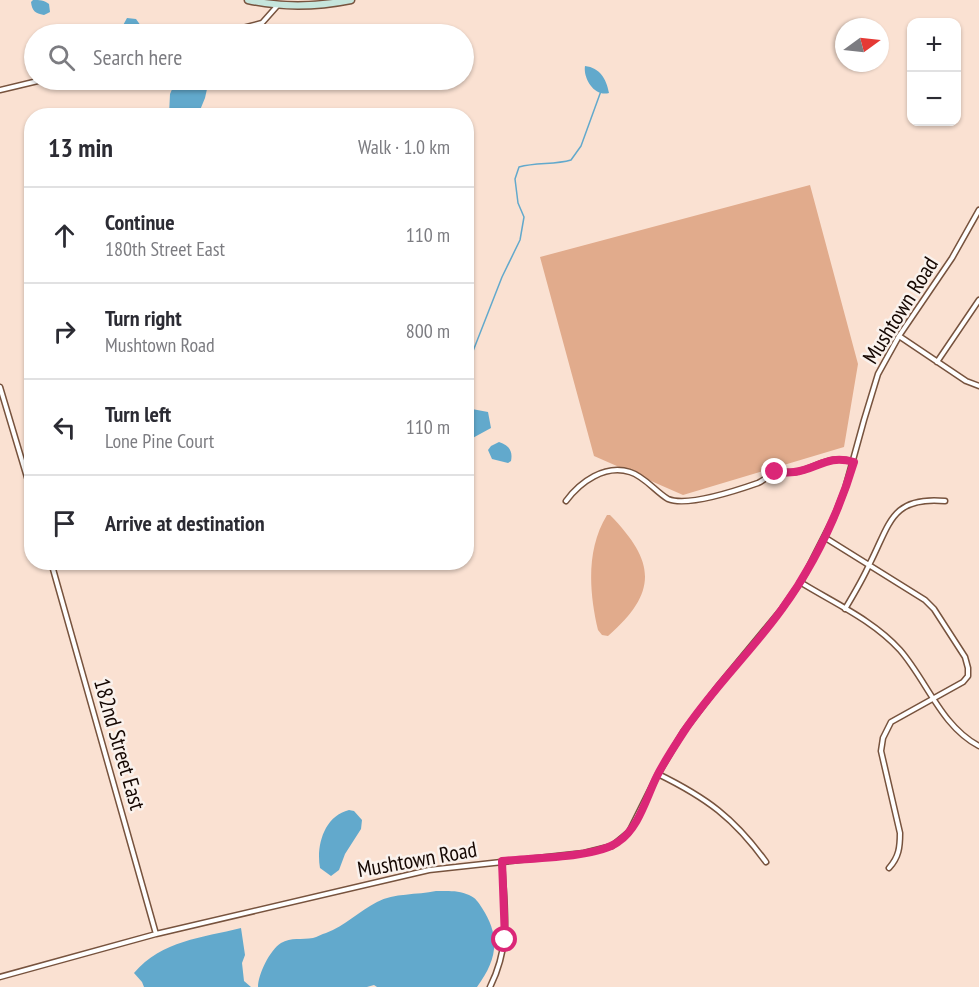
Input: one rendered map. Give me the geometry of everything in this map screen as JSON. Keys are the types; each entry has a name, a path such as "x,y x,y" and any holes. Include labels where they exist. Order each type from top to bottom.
{"main road":[{"path":"248,0 309,7 351,0"}],"street":[{"path":"258,24 262,23 278,5"},
{"path":"0,90 24,84"},
{"name":"Mushtown Road","path":"0,977 156,934 411,873 461,865 584,853 617,843 634,825 658,774 683,732 800,582 837,509 854,462 875,383 887,356 951,259 979,210"},
{"path":"937,362 979,300"},
{"path":"899,336 966,381 979,386"},
{"path":"0,387 24,467"},
{"path":"566,501 574,489 587,480 614,470 631,472 674,502 689,502 760,482 775,472 794,472 826,460 854,462"},
{"path":"845,609 891,518 902,508 919,502 945,501"},
{"path":"824,537 925,600 942,620 965,657 968,668 968,676 963,682 891,722 882,738 881,751 900,833 899,853 889,868"},
{"name":"182nd Street East","path":"53,570 156,934"},
{"path":"800,582 883,633 901,651 949,722 979,746"},
{"path":"658,774 708,801 732,820 766,862"},
{"path":"490,987 500,964 505,940 502,861"}],"shaded area":[{"path":"810,185 858,364 844,447 683,495 594,456 540,257"},
{"path":"607,515 610,515 625,532 636,548 643,562 645,577 643,591 636,605 608,636 602,635 598,630 591,586 595,542"}],"water":[{"path":"42,0 49,4 50,12 44,15 33,10 31,2"},
{"path":"127,18 136,19 140,24 124,24"},
{"path":"585,66 595,69 602,75 609,93 599,92 591,86 586,76"},
{"path":"172,90 207,90 201,108 169,108"},
{"path":"474,409 488,412 491,428 474,437"},
{"path":"499,442 511,451 511,461 508,463 492,459 488,450"},
{"path":"349,810 354,811 362,820 361,829 345,854 339,870 331,876 320,868 321,842 333,819"},
{"path":"436,891 465,893 471,896 478,902 488,919 492,929 494,948 489,967 477,987 377,987 374,985 367,987 258,987 265,963 281,943 293,939 313,938 326,933 384,899"},
{"path":"241,928 245,955 242,963 244,981 251,987 144,987 134,973 157,953 170,947"}],"waterway":[{"path":"474,349 502,277 520,240 524,217 518,203 515,179 519,167 571,160 581,146 601,91"}],"route":[{"path":"505,940 502,861 595,851 612,846 629,832 658,774 683,732 802,580 834,517 854,462 842,459 826,460 794,472 775,472"}]}
